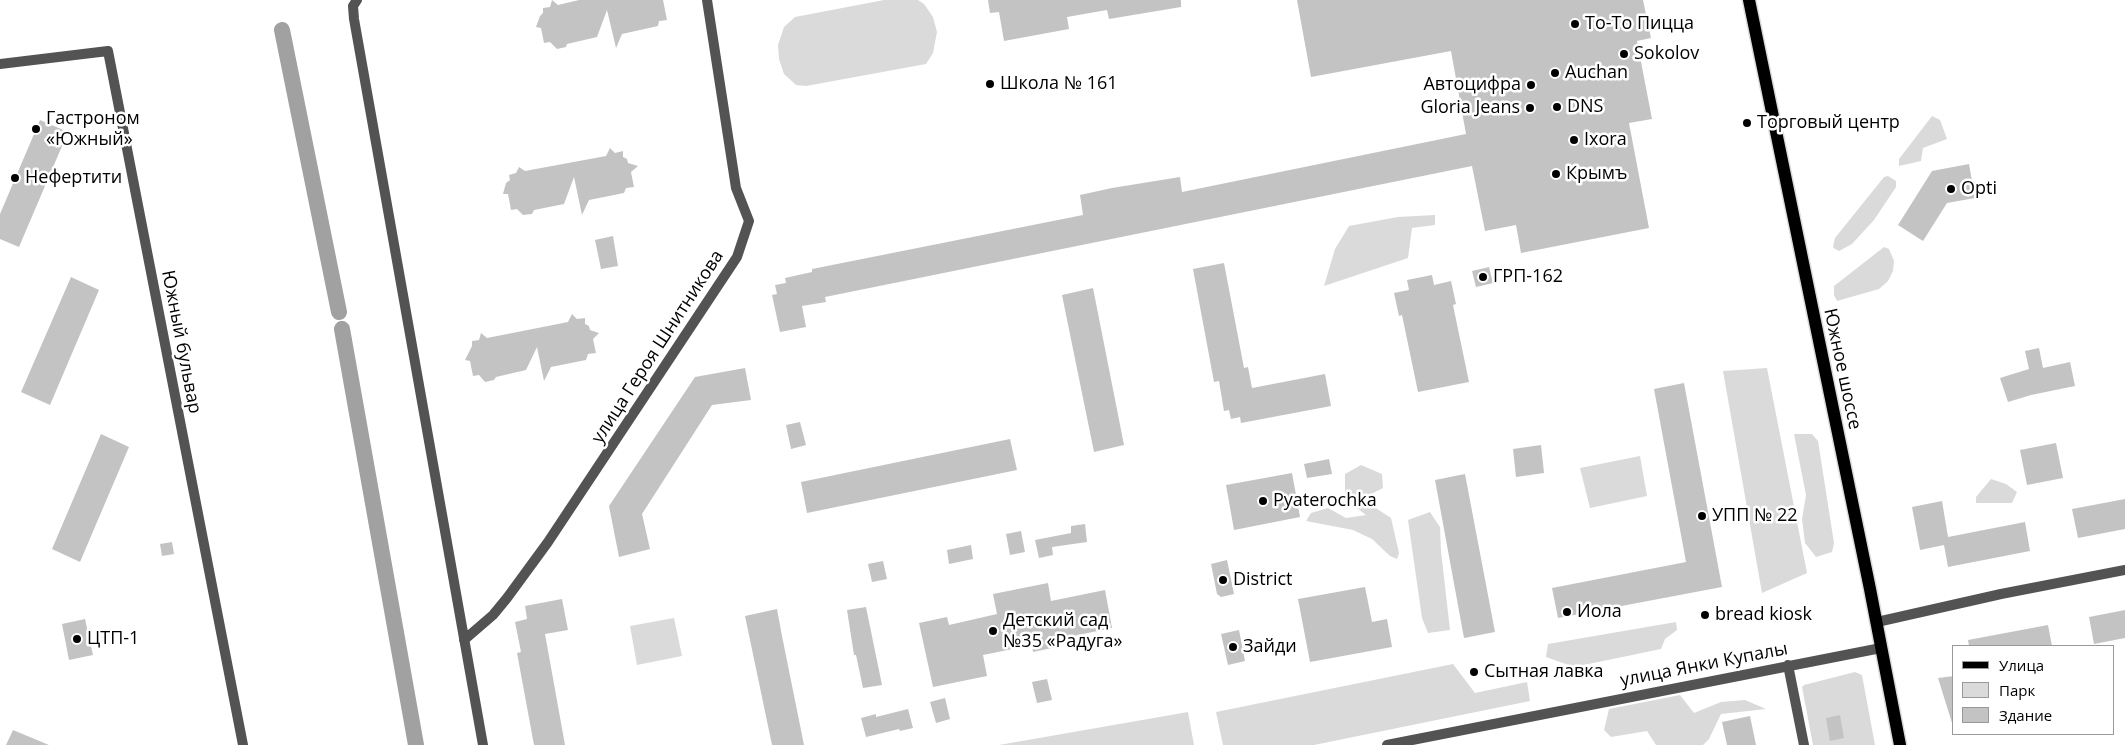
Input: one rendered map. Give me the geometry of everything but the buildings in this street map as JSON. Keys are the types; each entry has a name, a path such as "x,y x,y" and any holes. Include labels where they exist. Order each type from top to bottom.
{"main road":[{"name":"Южное шоссе","path":"1749,0 1877,622 1900,745"}],"street":[{"path":"356,0 354,19 483,745"},
{"name":"улица Героя Шнитникова","path":"464,640 498,609 548,542 737,257 749,221 736,188 707,0"},
{"name":"Южный бульвар","path":"0,64 108,51 243,745"},
{"path":"1877,622 2001,594 2125,570"},
{"name":"улица Янки Купалы","path":"1387,745 1881,648"},
{"path":"1788,665 1804,745"}],"green space":[{"path":"884,0 918,0 924,4 933,17 937,32 933,53 926,64 806,86 796,85 784,74 779,59 778,45 784,27 795,17"},
{"path":"1932,116 1940,120 1947,139 1923,148 1921,161 1899,166 1899,159"},
{"path":"1888,176 1896,181 1896,187 1874,220 1852,244 1839,251 1835,249 1833,247 1835,238 1884,177"},
{"path":"1435,215 1435,225 1412,228 1408,258 1324,286 1335,249 1349,226 1398,217"},
{"path":"1884,247 1889,249 1894,261 1893,271 1888,281 1879,289 1837,301 1834,295 1834,286"},
{"path":"1767,368 1807,573 1762,593 1723,371"},
{"path":"1794,434 1812,434 1818,441 1834,543 1832,552 1816,557 1805,543 1802,519 1806,495"},
{"path":"1640,456 1647,496 1590,508 1580,468"},
{"path":"1361,465 1382,474 1383,488 1371,494 1371,505 1391,518 1399,553 1397,559 1390,556 1372,539 1353,530 1306,521 1311,513 1328,508 1346,518 1366,515 1345,499 1345,474"},
{"path":"1991,479 2006,484 2017,492 2012,503 1976,503 1976,497"},
{"path":"1430,512 1440,527 1450,630 1428,633 1422,618 1408,520"},
{"path":"674,618 682,656 637,665 630,626"},
{"path":"1676,622 1677,630 1665,639 1661,649 1574,667 1546,657 1548,644"},
{"path":"1453,664 1475,693 1527,682 1530,701 1314,745 1223,745 1216,712"},
{"path":"1855,672 1862,675 1875,745 1813,745 1802,687"},
{"path":"1680,695 1694,713 1721,702 1745,700 1766,709 1721,714 1709,739 1703,745 1656,745 1647,731 1611,737 1604,730 1609,709"},
{"path":"1188,712 1194,745 999,745"}],"waterway":[{"path":"282,30 339,312"},
{"path":"342,329 416,745"}],"place":[{"name":"То-То Пицца","path":"1575,24"},
{"name":"Sokolov","path":"1624,54"},
{"name":"Auchan","path":"1555,73"},
{"name":"Школа № 161","path":"990,84"},
{"name":"Автоцифра","path":"1531,85"},
{"name":"DNS","path":"1557,107"},
{"name":"Gloria Jeans","path":"1530,108"},
{"name":"Торговый центр","path":"1747,123"},
{"name":"Гастроном «Южный»","path":"36,129"},
{"name":"Ixora","path":"1574,140"},
{"name":"Крымъ","path":"1556,174"},
{"name":"Нефертити","path":"15,178"},
{"name":"Opti","path":"1951,189"},
{"name":"ГРП-162","path":"1483,277"},
{"name":"Pyaterochka","path":"1263,501"},
{"name":"УПП № 22","path":"1702,516"},
{"name":"District","path":"1223,580"},
{"name":"Иола","path":"1567,612"},
{"name":"bread kiosk","path":"1705,615"},
{"name":"Детский сад №35 «Радуга»","path":"993,631"},
{"name":"ЦТП-1","path":"77,639"},
{"name":"Зайди","path":"1233,647"},
{"name":"Сытная лавка","path":"1474,672"}]}
